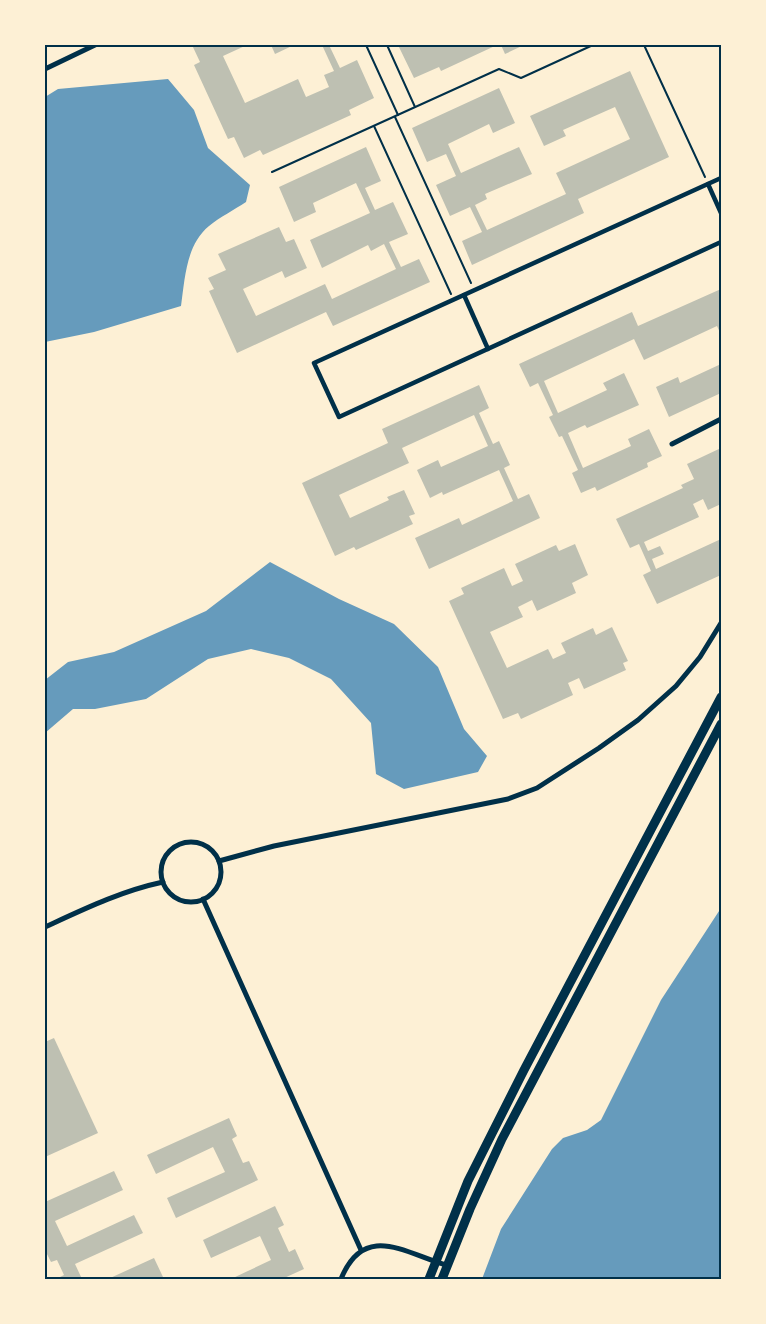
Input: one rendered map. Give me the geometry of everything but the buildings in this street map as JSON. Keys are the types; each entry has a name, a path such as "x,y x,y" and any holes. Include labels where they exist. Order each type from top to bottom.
{"street":[{"path":"45,69 96,45"},
{"path":"721,178 314,363 339,417 721,242"},
{"path":"708,184 721,213"},
{"path":"464,295 488,349"},
{"path":"672,444 721,419"},
{"path":"219,861 274,846 508,799 537,788 644,715 676,686 694,664 721,623"},
{"path":"429,1279 434,1262 468,1181 524,1070 721,697"},
{"path":"442,1279 446,1265 502,1139 721,724"},
{"path":"182,843 201,843 212,850 219,861 221,867 220,880 214,891 203,899 196,901 182,900 171,894 163,882 161,869 166,856 175,846 182,843"},
{"path":"45,926 137,888 163,882"},
{"path":"203,899 361,1250"},
{"path":"341,1279 352,1258 361,1250 376,1245 391,1246 446,1265"}],"path":[{"path":"366,45 474,290"},
{"path":"387,45 415,107"},
{"path":"272,172 499,69 521,78 593,45"},
{"path":"644,45 708,184"},
{"path":"374,126 453,300"}],"water":[{"path":"168,79 194,110 208,148 250,185 246,202 209,226 195,243 188,263 181,306 94,332 45,342 45,97 58,89"},
{"path":"270,562 339,599 394,624 438,667 464,729 487,756 478,772 404,789 376,774 371,723 331,679 289,658 251,649 208,659 146,699 95,709 73,709 45,733 45,680 68,662 114,652 206,611"},
{"path":"721,908 721,1279 482,1279 501,1229 552,1149 563,1138 587,1130 601,1120 661,1000"}]}
